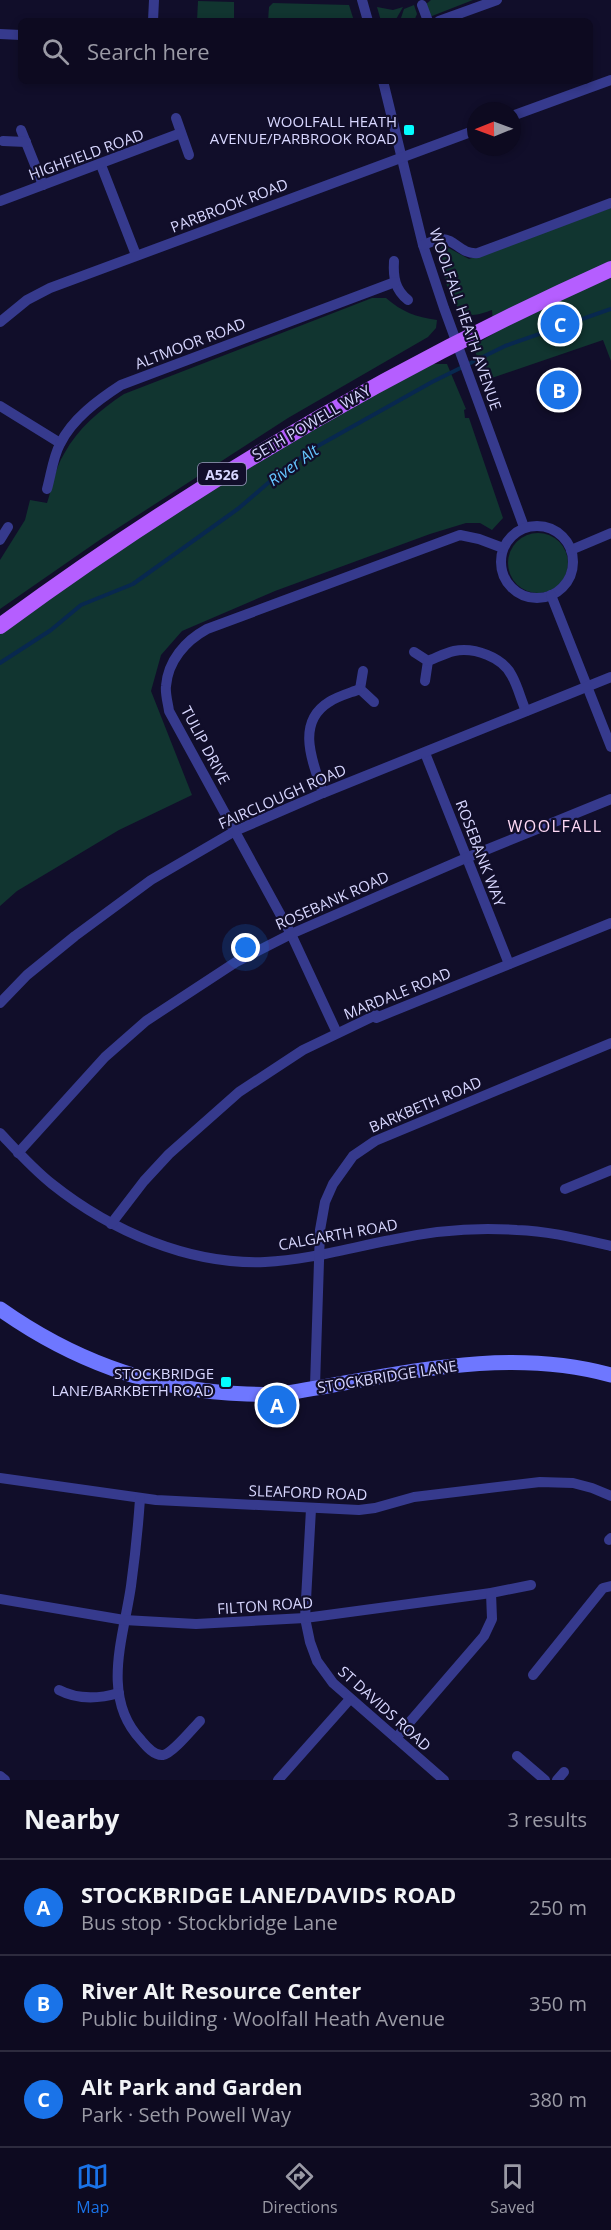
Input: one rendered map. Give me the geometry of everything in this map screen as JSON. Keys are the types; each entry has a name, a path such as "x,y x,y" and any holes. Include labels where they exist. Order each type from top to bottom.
{"main road":[{"name":"SETH POWELL WAY","path":"0,626 75,572 256,453 419,361 493,323 611,269"},
{"name":"STOCKBRIDGE LANE","path":"0,1309 32,1330 80,1356 148,1380 213,1392 285,1393 315,1386 486,1362 552,1364 611,1375"}],"street":[{"path":"153,18 154,0"},
{"path":"362,0 367,18"},
{"path":"448,18 497,0"},
{"path":"423,5 427,18"},
{"path":"0,34 18,35"},
{"path":"521,113 611,80"},
{"name":"WOOLFALL HEATH AVENUE","path":"384,84 423,245 524,527"},
{"path":"176,118 189,155"},
{"path":"21,130 43,185"},
{"name":"HIGHFIELD ROAD","path":"0,201 182,133"},
{"name":"PARBROOK ROAD","path":"0,322 27,300 50,288 467,133"},
{"path":"3,141 26,142"},
{"path":"101,165 136,255"},
{"path":"423,245 442,239 448,240 466,252 478,252 611,203"},
{"path":"394,261 395,282 402,296 408,300"},
{"name":"ALTMOOR ROAD","path":"47,489 60,444 81,416 97,401 121,385 395,282"},
{"path":"0,406 60,444"},
{"path":"547,526 558,531 566,539 573,560 572,571 561,590 551,595 533,597 516,591 507,582 502,571 503,548 509,538 524,527 547,526"},
{"path":"0,540 8,527"},
{"path":"571,550 611,533"},
{"name":"TULIP DRIVE","path":"337,1033 291,934 169,711 166,687 174,658 196,635 207,629 460,535 480,539 503,548"},
{"path":"551,595 611,747"},
{"path":"428,661 455,651 468,650 484,654 498,662 511,674 526,711"},
{"path":"414,652 428,661"},
{"path":"425,681 428,661"},
{"path":"360,689 363,671"},
{"name":"FAIRCLOUGH ROAD","path":"0,1003 27,975 151,880 236,831 323,793 611,677"},
{"path":"360,689 374,702"},
{"path":"323,793 309,752 309,732 314,717 328,702 360,689"},
{"name":"ROSEBANK WAY","path":"425,753 509,964"},
{"name":"ROSEBANK ROAD","path":"18,1153 105,1057 146,1021 236,962 291,934 466,858 611,799"},
{"name":"MARDALE ROAD","path":"111,1224 144,1181 169,1154 239,1092 303,1050 376,1015 376,1018 611,923"},
{"name":"BARKBETH ROAD","path":"315,1386 320,1230 325,1202 333,1184 353,1156 375,1140 611,1043"},
{"name":"CALGARTH ROAD","path":"0,1133 52,1185 111,1224 154,1243 207,1256 263,1262 320,1255 412,1236 475,1230 517,1230 611,1246"},
{"path":"565,1189 611,1170"},
{"name":"SLEAFORD ROAD","path":"0,1478 140,1499 311,1509 367,1510 414,1497 540,1482 573,1483 611,1496"},
{"path":"140,1499 132,1578 118,1659 122,1708 135,1734 146,1746 160,1755 168,1753 200,1721"},
{"name":"ST DAVIDS ROAD","path":"311,1509 305,1618 317,1661 333,1683 350,1699 444,1780"},
{"name":"FILTON ROAD","path":"0,1599 124,1620 196,1624 305,1618 491,1593 531,1585"},
{"path":"533,1675 603,1588 611,1586"},
{"path":"396,1738 484,1636 492,1619 491,1593"},
{"path":"58,1690 81,1698 119,1693"},
{"path":"278,1780 350,1699"},
{"path":"517,1756 545,1780"},
{"path":"0,1776 5,1780"}],"green space":[{"path":"431,0 473,0 432,16 429,15 425,5"},
{"path":"198,1 234,2 234,18 197,18"},
{"path":"273,3 349,5 353,18 268,18 269,7"},
{"path":"414,5 417,14 415,18 401,18 404,9"},
{"path":"377,7 393,10 403,7 397,18 380,18"},
{"path":"611,208 611,269 493,323 492,310 475,315 465,313 452,299 439,250 443,245 469,259"},
{"path":"611,278 611,361 603,340 486,380 473,346 536,308"},
{"path":"372,298 386,298 410,313 437,320 436,328 428,337 288,418 101,539 0,609 0,560 25,520 30,500 47,503 64,454 76,436 98,413 124,394"},
{"path":"428,364 447,364 466,409 464,410 465,418 469,418 503,518 492,530 480,523 466,523 430,534 275,591 182,631 161,655 151,691 192,795 119,830 17,891 0,906 0,633 194,497"},
{"path":"538,533 559,542 568,563 559,584 538,593 517,584 508,563 517,542"}],"waterway":[{"name":"River Alt","path":"0,663 51,630 81,605 133,584 239,508 282,471 316,447 432,382 505,346 611,309"}],"place":[{"name":"WOOLFALL HEATH AVENUE/PARBROOK ROAD","path":"409,130"},
{"name":"Alt Park and Garden","path":"560,324"},
{"name":"River Alt Resource Center","path":"559,390"},
{"name":"STOCKBRIDGE LANE/BARKBETH ROAD","path":"226,1382"},
{"name":"STOCKBRIDGE LANE/DAVIDS ROAD","path":"277,1405"}],"district":[{"name":"WOOLFALL","path":"555,826"}]}
